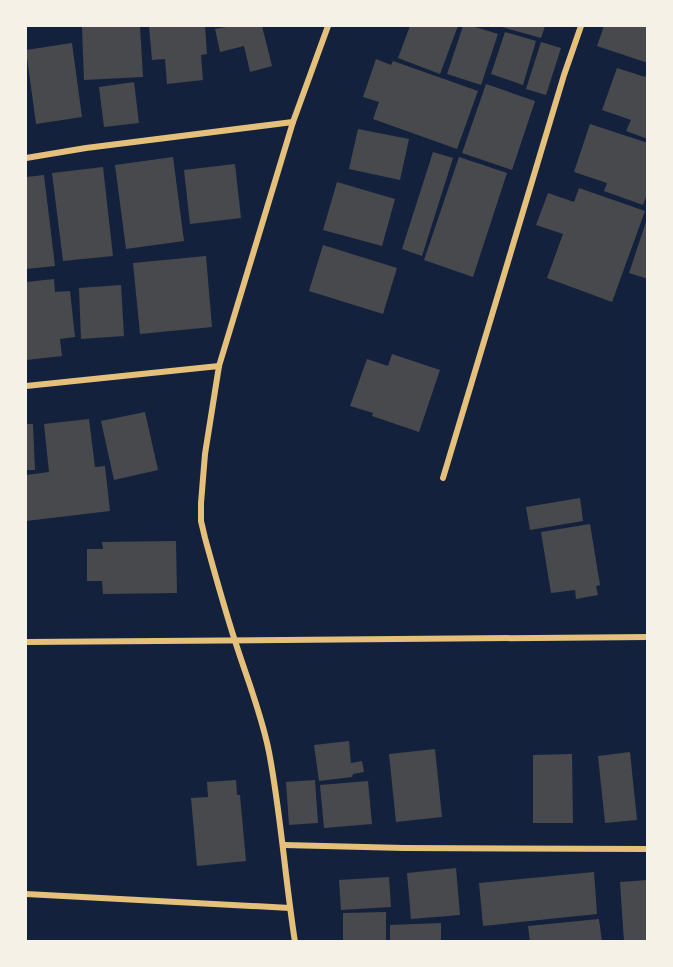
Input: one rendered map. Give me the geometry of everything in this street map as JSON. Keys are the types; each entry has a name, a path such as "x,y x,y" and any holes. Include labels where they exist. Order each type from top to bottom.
{"street":[{"path":"295,942 284,845 268,751 205,538 201,520 201,503 205,454 219,366 292,122 328,26"},
{"path":"443,478 580,26"},
{"path":"26,158 86,148 292,122"},
{"path":"26,386 219,366"},
{"path":"26,642 648,637"},
{"path":"284,845 648,849"},
{"path":"26,894 290,908"}],"building":[{"path":"140,26 143,77 84,80 82,27"},
{"path":"149,26 205,26 207,54 201,55 203,80 167,84 165,59 152,60"},
{"path":"232,26 262,26 272,66 250,72 244,46 220,52 215,29"},
{"path":"410,26 458,26 440,74 398,58"},
{"path":"463,26 472,26 498,34 481,85 447,74"},
{"path":"502,26 545,26 541,38"},
{"path":"604,26 648,26 648,63 597,46"},
{"path":"505,32 536,41 523,85 491,74"},
{"path":"541,42 561,48 546,95 526,89"},
{"path":"72,43 82,117 36,124 26,50"},
{"path":"376,59 391,65 393,61 478,91 457,149 373,119 379,102 363,97"},
{"path":"617,68 645,77 648,70 648,139 626,131 631,120 602,110"},
{"path":"134,82 139,123 104,127 99,87"},
{"path":"486,84 535,101 512,170 462,153"},
{"path":"590,124 648,143 648,197 643,205 604,191 607,183 574,172"},
{"path":"358,129 409,139 400,180 349,169"},
{"path":"433,152 453,158 422,256 402,249"},
{"path":"173,157 184,241 126,249 115,165"},
{"path":"459,157 507,173 473,277 424,260"},
{"path":"235,164 241,218 190,224 184,170"},
{"path":"103,167 113,256 63,261 52,173"},
{"path":"44,175 55,266 26,269 26,177"},
{"path":"337,182 395,199 382,246 323,230"},
{"path":"579,188 645,211 612,302 547,278 563,234 536,225 548,193 574,202"},
{"path":"648,219 648,279 629,273"},
{"path":"323,245 397,268 383,314 309,291"},
{"path":"206,256 212,327 140,334 133,263"},
{"path":"54,279 55,292 70,291 75,337 60,339 62,356 26,360 26,282"},
{"path":"121,285 124,336 81,339 79,288"},
{"path":"392,354 440,370 419,432 350,406 367,359 388,366"},
{"path":"145,412 158,470 114,480 101,421"},
{"path":"89,419 95,467 105,466 110,511 26,521 26,475 49,472 44,424"},
{"path":"26,424 33,424 35,470 26,470"},
{"path":"580,498 583,521 530,530 526,507"},
{"path":"590,524 600,585 596,586 598,595 576,599 575,590 551,593 541,532"},
{"path":"176,541 177,593 103,594 102,581 87,581 87,549 103,549 102,542"},
{"path":"349,741 351,763 362,761 364,772 353,774 352,777 319,781 314,745"},
{"path":"435,749 442,817 396,822 389,754"},
{"path":"630,752 637,820 605,823 598,756"},
{"path":"572,754 573,823 533,823 533,755"},
{"path":"236,780 237,795 240,795 246,861 197,866 191,798 208,797 207,782"},
{"path":"315,780 318,823 289,825 286,782"},
{"path":"368,781 372,824 324,828 320,785"},
{"path":"456,868 460,915 411,919 407,873"},
{"path":"594,872 597,914 483,926 479,883"},
{"path":"389,877 391,907 341,910 339,880"},
{"path":"648,880 648,942 624,942 620,882"},
{"path":"386,912 386,942 343,942 343,913"},
{"path":"599,919 602,942 530,942 528,926"},
{"path":"441,923 441,942 390,942 390,925"}]}
